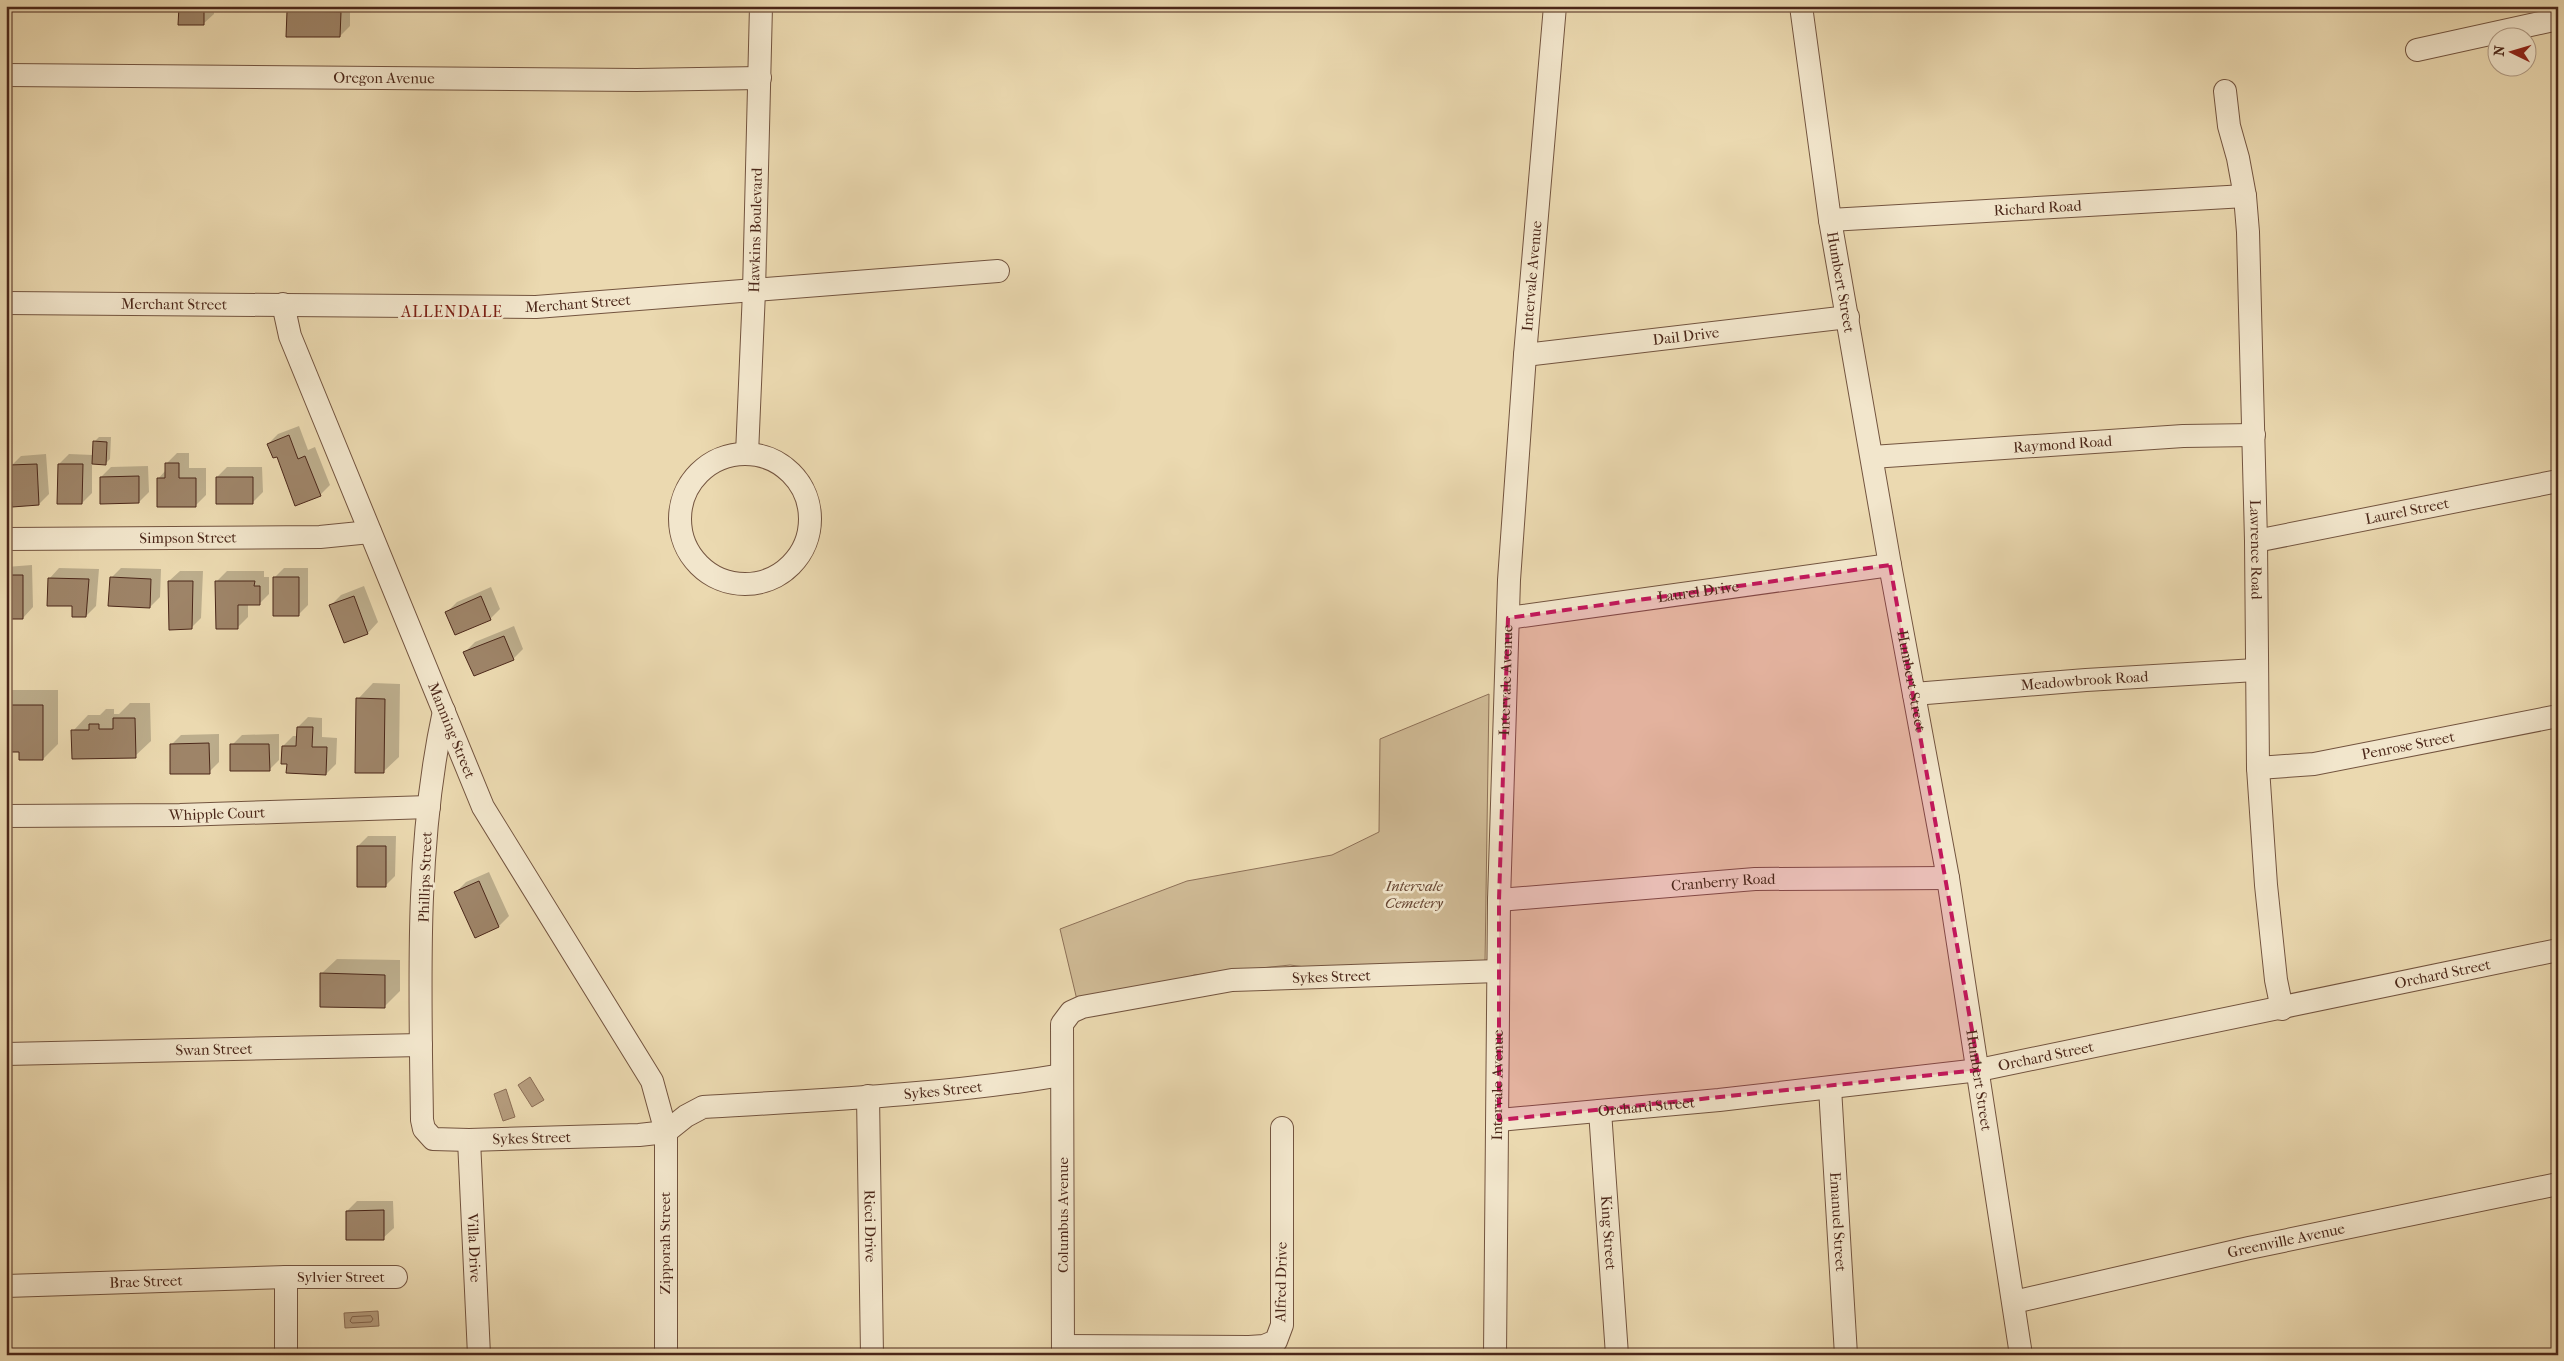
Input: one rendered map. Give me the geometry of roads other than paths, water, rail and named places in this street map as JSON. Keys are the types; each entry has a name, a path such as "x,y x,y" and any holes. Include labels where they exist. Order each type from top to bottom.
{"street":[{"name":"Hawkins Boulevard","path":"746,454 754,291 761,6"},
{"name":"Intervale Avenue","path":"1496,1355 1499,1120 1498,971 1508,618 1525,355 1555,6"},
{"name":"Humbert Street","path":"1801,6 1830,220 1890,565 1948,878 1979,1070 2021,1355"},
{"path":"2417,50 2558,18"},
{"name":"Oregon Avenue","path":"6,75 637,80 760,78"},
{"name":"Lawrence Road","path":"2225,91 2229,126 2238,158 2245,196 2248,232 2256,540 2258,768 2266,885 2276,980 2282,1009"},
{"name":"Richard Road","path":"1830,220 2245,196"},
{"name":"Merchant Street","path":"6,303 536,307 998,271"},
{"name":"Manning Street","path":"282,304 290,336 483,807 652,1081 666,1132"},
{"name":"Dail Drive","path":"1525,355 1848,317"},
{"name":"Raymond Road","path":"1872,457 2183,436 2254,435"},
{"path":"746,454 763,456 779,463 792,474 802,488 808,504 810,520 804,545 790,566 776,576 760,582 743,584 727,581 711,574 698,564 688,550 682,534 680,518 683,501 690,485 700,472 714,462 730,456 746,454"},
{"name":"Laurel Street","path":"2256,540 2558,481"},
{"name":"Simpson Street","path":"6,539 320,537 370,532"},
{"name":"Laurel Drive","path":"1508,618 1890,565"},
{"name":"Meadowbrook Road","path":"1914,694 2086,680 2256,670"},
{"name":"Phillips Street","path":"421,1045 424,854 434,761 444,711"},
{"name":"Penrose Street","path":"2258,768 2314,764 2558,716"},
{"name":"Whipple Court","path":"6,816 180,815 429,807"},
{"name":"Cranberry Road","path":"1500,900 1755,879 1948,878"},
{"name":"Orchard Street","path":"1499,1120 1600,1112 1979,1070 2282,1009 2558,950"},
{"name":"Sykes Street","path":"421,1045 424,1129 434,1139 469,1140 639,1136 666,1132 686,1116 703,1107 868,1096 1017,1083 1062,1075 1062,1024 1071,1012 1082,1007 1232,980 1498,971"},
{"name":"Swan Street","path":"6,1054 421,1045"},
{"name":"Columbus Avenue","path":"1062,1075 1063,1351"},
{"name":"Emanuel Street","path":"1830,1088 1846,1355"},
{"name":"Ricci Drive","path":"868,1096 872,1355"},
{"name":"King Street","path":"1600,1112 1617,1355"},
{"name":"Alfred Drive","path":"1063,1351 1249,1347 1264,1346 1276,1341 1282,1325 1282,1128"},
{"name":"Zipporah Street","path":"666,1132 666,1355"},
{"name":"Villa Drive","path":"469,1140 479,1355"},
{"name":"Greenville Avenue","path":"2014,1302 2249,1248 2558,1184"},
{"name":"Sylvier Street","path":"286,1278 396,1277"},
{"path":"286,1278 286,1355"},
{"name":"Brae Street","path":"6,1286 286,1278"}],"water":[{"path":"530,1077 544,1100 532,1107 518,1085"},
{"path":"506,1089 515,1117 503,1121 494,1094"},
{"path":"378,1311 379,1326 345,1328 344,1313"}],"district":[{"name":"ALLENDALE","path":"452,311"}],"park label":[{"name":"Intervale Cemetery","path":"1414,894"}]}
